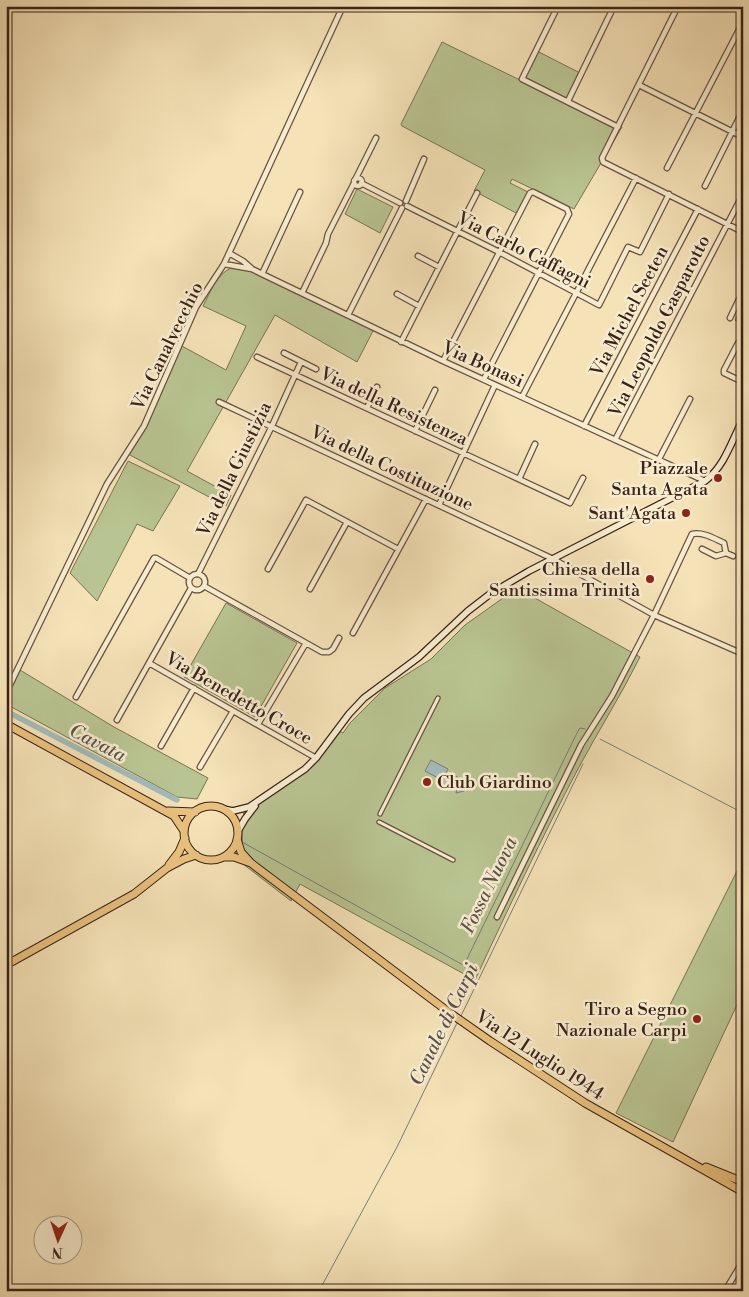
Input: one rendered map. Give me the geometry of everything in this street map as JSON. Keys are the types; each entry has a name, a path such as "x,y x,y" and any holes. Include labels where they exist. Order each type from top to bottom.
{"main road":[{"path":"165,811 188,813 208,807 241,810 259,802 295,777 316,758 349,714 368,694 420,657 484,598 508,583 705,481 713,475 720,467 743,419"},
{"path":"6,724 174,816 185,834 187,845 196,855 210,860 234,857 251,863"},
{"path":"238,831 259,802"},
{"path":"223,809 233,818 238,831 241,852 251,863"},
{"path":"167,868 180,852 186,824 195,812"},
{"path":"224,857 233,849 238,839"},
{"path":"6,965 134,894 167,868 196,855"},
{"name":"Via 12 Luglio 1944","path":"251,863 464,1024 549,1081 743,1192"},
{"name":"Via 12 Luglio 1944","path":"675,1154 743,1182"}],"street":[{"name":"Via Canalvecchio","path":"6,693 107,484 144,426 196,307 224,264 343,6"},
{"path":"558,6 522,79 618,126"},
{"path":"568,101 614,6"},
{"path":"678,6 602,158 602,162 743,232"},
{"path":"667,168 743,22"},
{"path":"639,85 743,137"},
{"path":"705,186 743,110"},
{"path":"302,293 326,243 328,234 376,138"},
{"path":"348,315 404,205 424,159"},
{"path":"522,397 636,178"},
{"name":"Via Carlo Caffagni","path":"355,180 357,185 361,183 499,252 599,305 628,247 640,252 668,194"},
{"path":"262,274 300,192"},
{"path":"443,361 530,193 533,192 568,210 569,214 484,379"},
{"path":"401,342 477,193"},
{"name":"Via Leopoldo Gasparotto","path":"615,440 743,194"},
{"name":"Via Michel Seeten","path":"584,426 698,209"},
{"name":"Via Bonasi","path":"228,253 243,261 252,269 401,342 705,481"},
{"path":"418,256 439,267"},
{"name":"Via Bonasi","path":"224,264 252,269"},
{"path":"730,318 743,291"},
{"path":"397,294 419,306"},
{"path":"738,343 724,373 743,382"},
{"path":"284,353 316,369"},
{"name":"Via della Resistenza","path":"257,357 570,503 583,478"},
{"name":"Via della Giustizia","path":"198,574 271,428 301,362"},
{"path":"440,505 495,385"},
{"path":"368,408 377,387"},
{"path":"416,431 435,390"},
{"path":"659,459 690,399"},
{"name":"Via della Costituzione","path":"219,402 553,559 654,615 743,654"},
{"path":"519,479 535,444"},
{"path":"353,633 426,499"},
{"path":"268,569 306,500 398,549"},
{"path":"310,589 347,522"},
{"path":"497,917 581,746 612,696 654,615 692,534 706,534 724,543 726,553"},
{"path":"702,549 716,556 726,553 733,556"},
{"path":"76,697 154,558 190,578"},
{"path":"117,720 191,588 189,585 190,578 198,574 203,577 204,586"},
{"path":"191,588 198,590 204,586"},
{"path":"204,586 322,652 329,652 333,649 339,638"},
{"path":"258,724 306,642"},
{"name":"Via Benedetto Croce","path":"149,663 316,758"},
{"path":"161,746 194,688"},
{"path":"380,814 438,698"},
{"path":"200,767 233,711"},
{"path":"380,822 452,860"},
{"path":"724,1291 743,1262"}],"green space":[{"path":"442,42 522,81 537,51 582,74 569,101 622,127 574,209 512,179 510,183 530,193 518,214 474,191 485,170 402,126 401,124"},
{"path":"357,189 393,207 380,233 345,214"},
{"path":"231,268 244,268 261,274 374,329 357,362 275,315 187,471 231,495 226,506 128,454 145,426 180,345 226,370 246,326 203,306 218,279"},
{"path":"743,304 743,330 737,327 739,323 735,320"},
{"path":"128,461 180,486 153,531 137,524 97,601 70,573"},
{"name":"Club Giardino","path":"517,588 640,657 565,793 475,980 300,884 291,901 243,864 242,831 246,821 242,809 308,764 335,729 343,733 350,723 385,688 431,659 465,625"},
{"path":"226,603 297,643 255,717 184,677"},
{"path":"20,670 114,727 208,778 197,799 177,797 6,704 6,700"},
{"name":"Tiro a Segno Nazionale Carpi","path":"737,871 743,874 743,992 673,1142 616,1113"}],"water":[{"path":"431,760 448,769 442,780 425,771"},
{"path":"457,776 461,784 467,785 464,791 456,793 457,788 453,783 449,782"}],"waterway":[{"name":"Cavata","path":"6,711 177,800"},
{"name":"Fossa Nuova","path":"242,842 463,965 577,733 580,728 585,729"},
{"name":"Fossa Nuova","path":"600,739 743,813"},
{"name":"Canale di Carpi","path":"460,1018 583,764"},
{"name":"Canale di Carpi","path":"319,1291 397,1147 458,1021"}],"place":[{"name":"Piazzale Santa Agata","path":"718,478"},
{"name":"Sant'Agata","path":"686,513"},
{"name":"Chiesa della Santissima Trinità","path":"650,579"},
{"name":"Club Giardino","path":"427,782"},
{"name":"Tiro a Segno Nazionale Carpi","path":"697,1019"}]}
